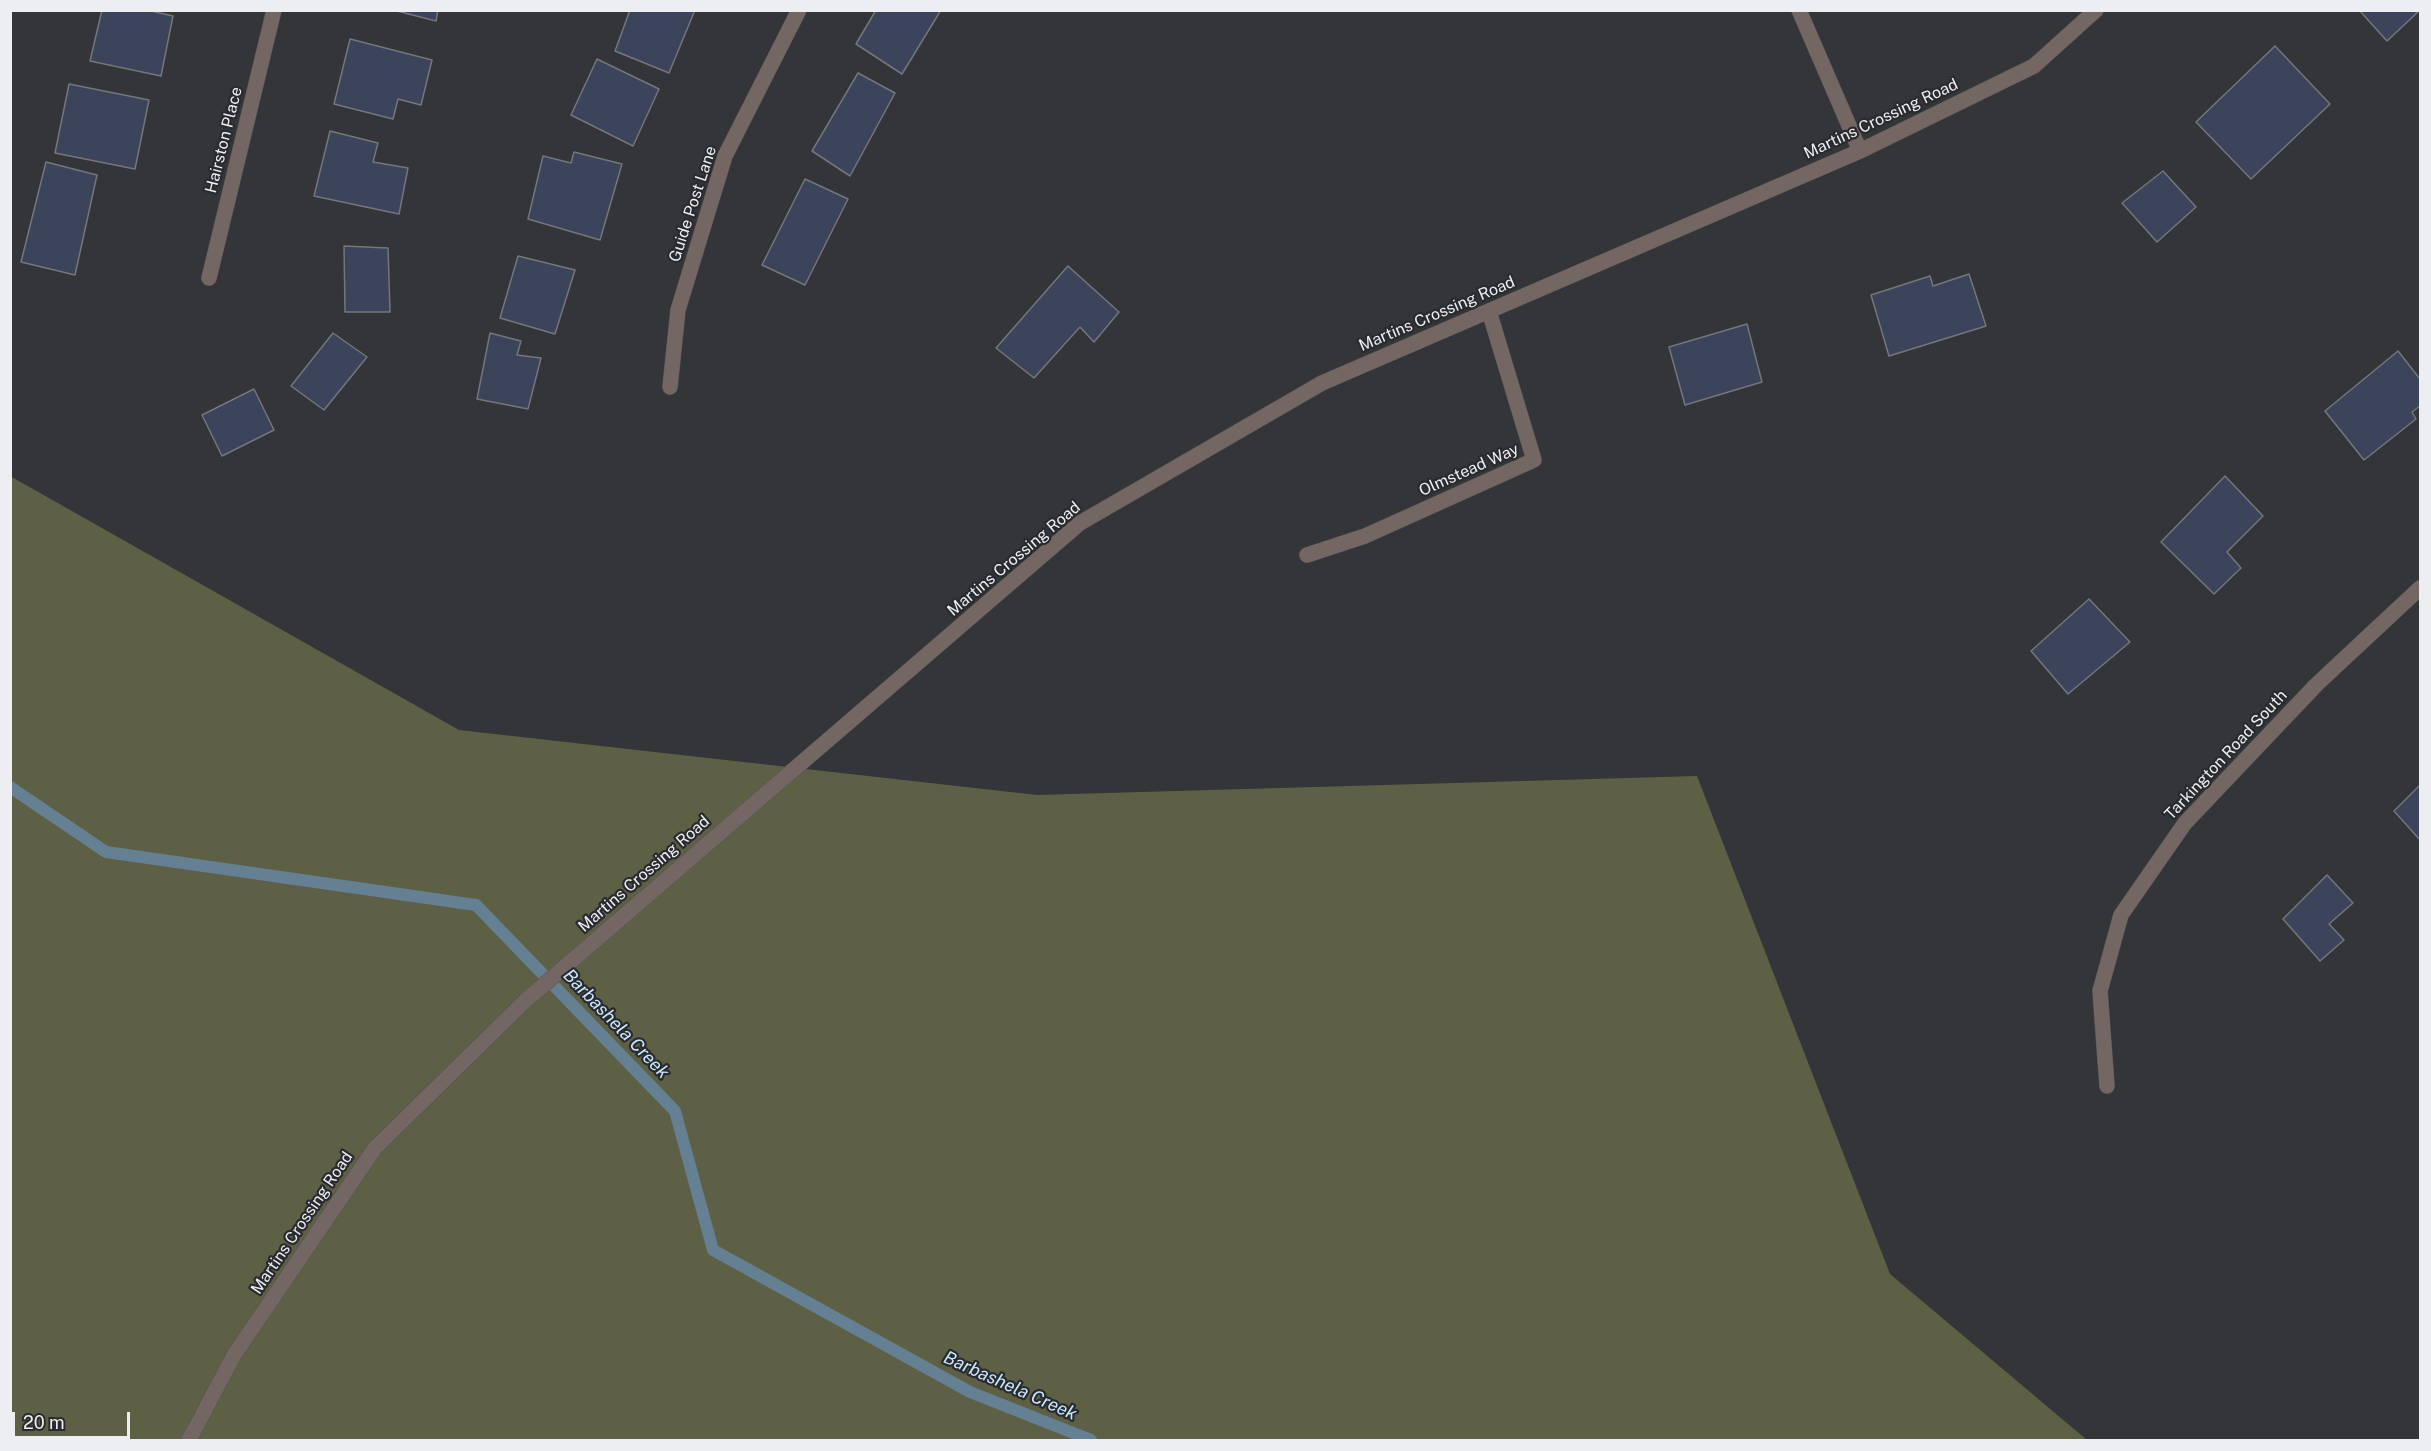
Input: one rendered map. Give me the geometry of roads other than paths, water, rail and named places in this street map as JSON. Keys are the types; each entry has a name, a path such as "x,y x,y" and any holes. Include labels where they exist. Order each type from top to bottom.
{"street":[{"name":"Hairston Place","path":"209,278 274,10"},
{"name":"Guide Post Lane","path":"670,387 678,310 725,156 799,10"},
{"path":"1799,10 1860,151"},
{"name":"Martins Crossing Road","path":"189,1440 234,1355 375,1148 525,1001 1080,523 1322,383 1860,151 2034,66 2096,10"},
{"name":"Olmstead Way","path":"1307,555 1365,536 1534,460 1489,311"},
{"name":"Tarkington Road South","path":"2107,1086 2100,991 2121,915 2185,823 2317,684 2421,588"}],"waterway":[{"name":"Barbashela Creek","path":"10,787 106,852 476,905 675,1111 713,1250 970,1392 1091,1440"}]}
